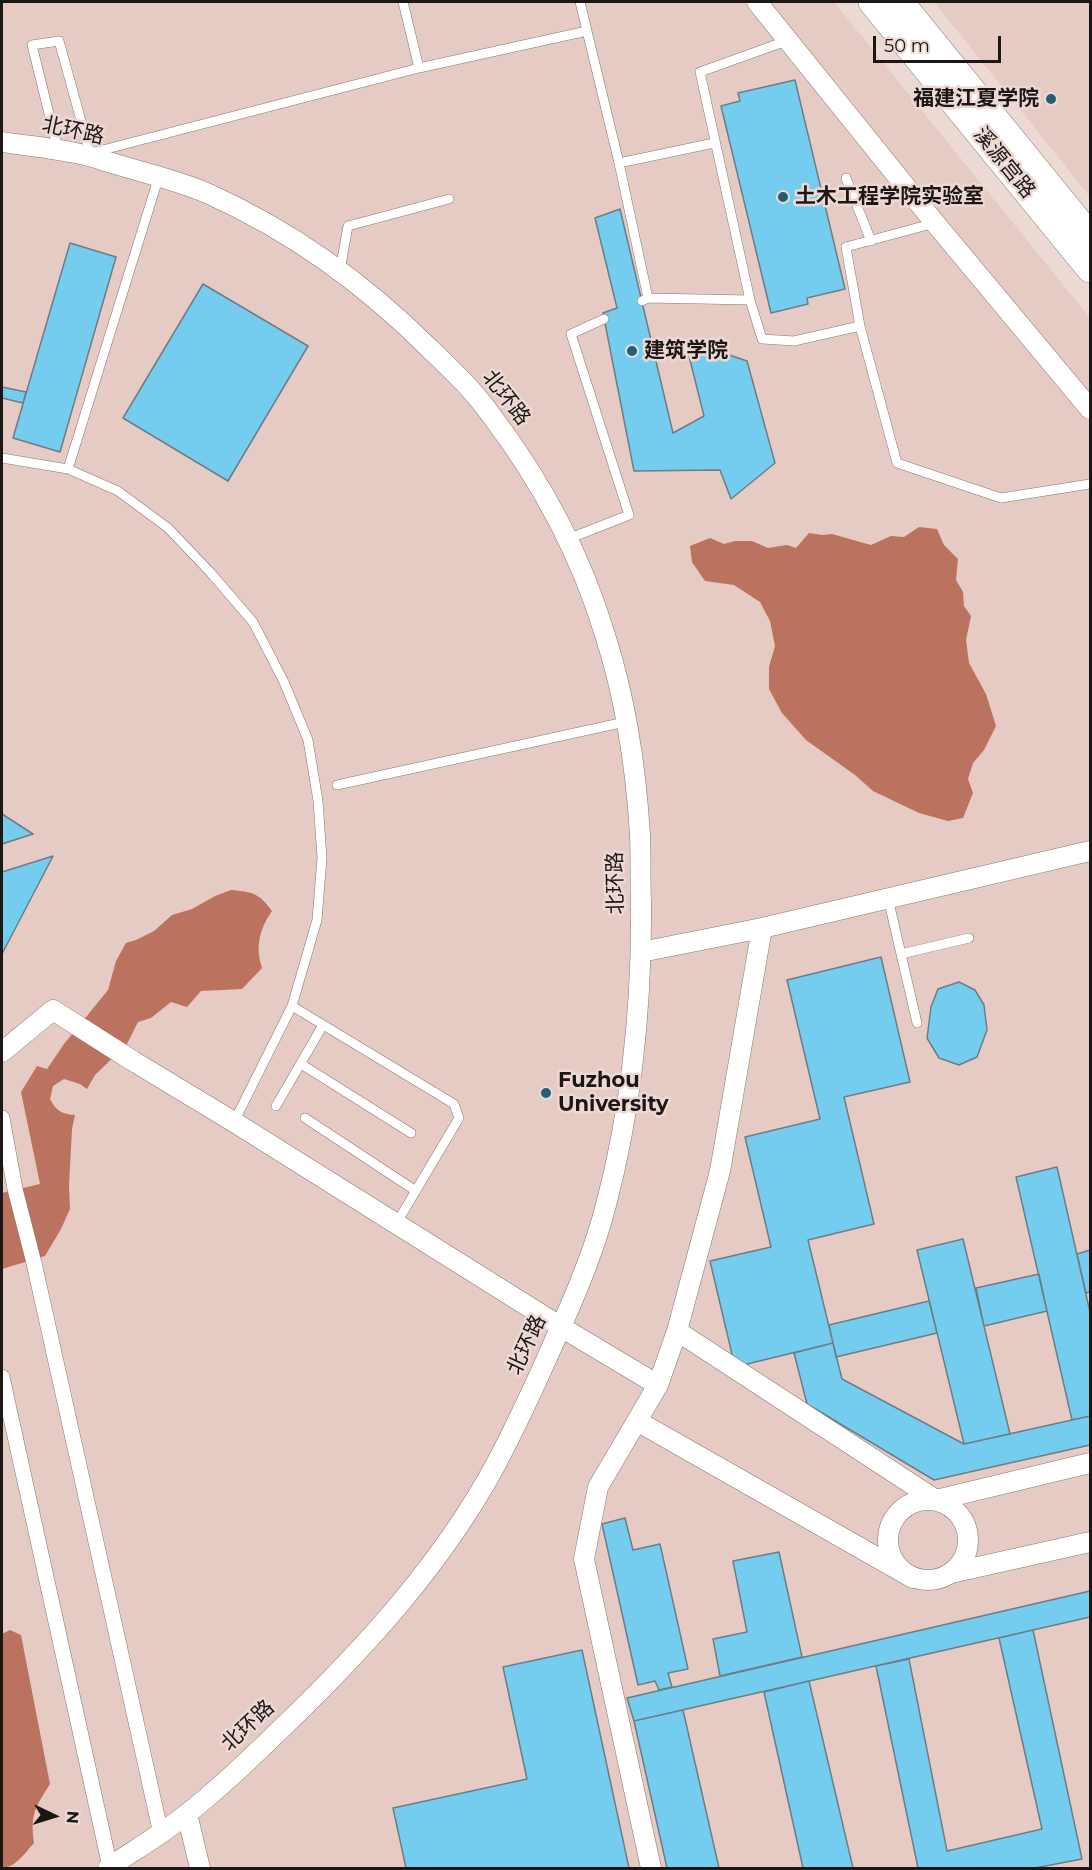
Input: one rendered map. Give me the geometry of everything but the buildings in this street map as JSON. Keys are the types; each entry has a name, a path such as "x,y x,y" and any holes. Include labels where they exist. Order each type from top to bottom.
{"main road":[{"name":"溪源宫路","path":"872,2 1090,269"},
{"name":"溪源宫路","path":"900,2 1090,236"}],"street":[{"path":"757,2 935,223 1090,409"},
{"name":"北环路","path":"2,142 87,154 207,193 297,242 340,270 416,335 453,371 488,410 544,495 568,539 588,587 606,636 625,722 636,787 640,837 639,1002 634,1053 617,1155 606,1204 591,1255 561,1327 495,1466 469,1509 409,1593 376,1632 306,1704 187,1814 109,1868"},
{"path":"641,952 762,928 1090,851"},
{"path":"651,1869 584,1559 598,1487 658,1385 677,1331 720,1171 762,928"},
{"path":"2,1052 53,1010 561,1327 658,1385"},
{"path":"2,1118 15,1189 34,1263 161,1834"},
{"path":"677,1331 936,1500 1090,1463"},
{"path":"2,1377 109,1868"},
{"path":"637,1421 913,1578 926,1581 939,1579 951,1573 1090,1542"},
{"path":"913,1578 901,1571 893,1560 888,1548 888,1535 891,1522 899,1511 910,1503 922,1499 948,1504 966,1525 969,1538 967,1551 961,1564 951,1573"},
{"path":"187,1814 200,1869"}],"lane":[{"path":"403,2 419,68"},
{"path":"580,2 619,163 645,299 750,300"},
{"path":"58,150 32,45 59,41 87,154 419,68 587,31"},
{"path":"789,40 700,72 750,300 762,339 794,341 860,326"},
{"path":"619,163 714,143"},
{"path":"68,469 159,176"},
{"path":"846,178 871,241"},
{"path":"340,270 348,226 448,199"},
{"path":"935,223 846,248 860,326 897,463 1001,498 1090,484"},
{"path":"568,539 629,515 571,334 604,319"},
{"path":"2,458 68,469 118,491 168,528 253,622 284,682 308,740 318,801 322,858 317,920 292,1006 234,1122"},
{"path":"337,785 625,722"},
{"path":"888,898 917,1023"},
{"path":"901,954 969,938"},
{"path":"292,1006 454,1104 459,1118 396,1224"},
{"path":"276,1106 323,1025"},
{"path":"301,1064 411,1133"},
{"path":"305,1118 416,1191"}],"shaded area":[{"name":"Fuzhou University","path":"2,2 834,2 1090,318 1090,1868 2,1868"},
{"name":"福建江夏学院","path":"934,2 1090,2 1090,197"},
{"path":"919,527 937,529 944,545 958,559 956,580 963,592 964,606 971,616 966,640 969,663 986,694 996,726 984,750 973,763 968,779 973,793 963,818 948,821 919,813 873,791 855,775 806,740 782,713 769,689 769,667 775,646 770,621 760,602 734,585 705,581 692,562 690,546 710,538 724,544 735,541 752,541 768,548 787,545 796,548 809,533 832,534 871,545 891,536 904,537"},
{"path":"231,890 255,894 272,911 264,925 260,939 259,953 262,968 242,989 201,991 187,1007 171,1002 151,1018 138,1022 127,1044 95,1075 87,1089 64,1079 53,1086 50,1099 57,1109 63,1113 75,1115 69,1185 70,1209 45,1256 2,1269 2,1193 40,1184 21,1092 37,1066 47,1069 64,1044 108,990 116,961 126,943 154,931 172,915 192,909"},
{"path":"10,1630 21,1635 50,1784 33,1818 34,1843 15,1863 2,1868 2,1634"}],"place":[{"name":"福建江夏学院","path":"1051,99"},
{"name":"土木工程学院实验室","path":"783,197"},
{"name":"建筑学院","path":"632,351"},
{"name":"Fuzhou University","path":"546,1093"}]}
